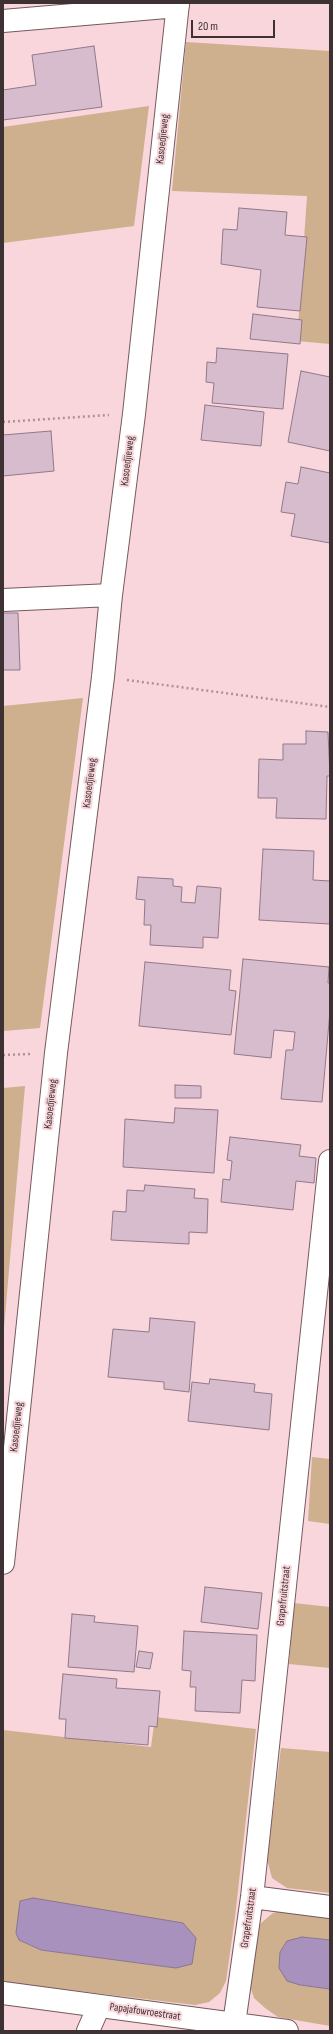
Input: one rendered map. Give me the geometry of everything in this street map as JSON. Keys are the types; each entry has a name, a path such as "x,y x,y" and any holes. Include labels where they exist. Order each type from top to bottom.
{"street":[{"path":"3,21 178,5"},
{"name":"Kasoedjieweg","path":"3,1563 56,1053 103,677 110,595 134,414 178,5"},
{"path":"3,600 110,595"},
{"name":"Grapefruitstraat","path":"234,2028 252,1897 330,1161"},
{"path":"252,1897 330,1907"},
{"name":"Papajafowroestraat","path":"3,1993 98,2006 234,2028 287,2031"},
{"path":"88,2031 98,2006"}],"path":[{"path":"3,422 134,414"},
{"path":"103,677 330,707"}],"shaded area":[{"path":"186,42 330,51 330,344 297,341 307,196 172,191"},
{"path":"149,106 134,226 3,243 3,127"},
{"path":"83,698 40,1028 3,1031 3,706"},
{"path":"25,1086 3,1339 3,1088"},
{"path":"312,1457 330,1459 330,1524 308,1521"},
{"path":"294,1603 330,1607 330,1668 289,1664"},
{"path":"155,1717 256,1729 235,1917 226,1981 220,1993 209,2002 195,2005 3,1982 3,1730 151,1747","holes":["19,1940 176,1968 41,1950"]},
{"path":"281,1748 330,1752 330,1893 287,1888 272,1878 267,1859"},
{"path":"33,1898 183,1923 196,1938 192,1964 176,1968 41,1950 19,1940 16,1933 20,1901"},
{"path":"285,1910 330,1916 330,1940 302,1937 300,1985 330,1989 330,2026 278,2017 254,1998 250,1986 256,1935 260,1924 273,1913"},
{"path":"302,1937 330,1940 330,1989 300,1985 287,1981 279,1968 280,1952 287,1941"}],"building":[{"path":"94,46 102,107 3,120 3,90 36,85 32,55"},
{"path":"239,208 287,212 285,235 307,237 300,311 257,307 261,270 221,264 223,229 237,230"},
{"path":"253,314 302,320 300,344 250,339"},
{"path":"217,348 288,354 283,409 212,403 214,383 206,382 207,362 216,363"},
{"path":"301,371 330,377 330,451 288,442"},
{"path":"205,405 264,412 261,446 201,440"},
{"path":"51,431 54,471 3,476 3,435"},
{"path":"301,467 330,473 330,543 291,536 295,514 281,512 286,482 298,484"},
{"path":"3,613 18,613 20,670 3,670"},
{"path":"306,731 328,732 330,776 327,776 326,819 276,818 277,798 258,798 259,759 283,760 283,744 306,744"},
{"path":"263,849 314,851 313,880 330,881 330,924 259,920"},
{"path":"138,877 173,879 173,886 182,887 181,902 195,903 197,886 221,888 218,938 203,937 203,948 150,945 151,925 144,925 145,900 136,899"},
{"path":"243,959 329,967 328,983 330,983 330,1011 322,1102 281,1099 286,1050 293,1050 295,1032 274,1030 271,1058 234,1054"},
{"path":"145,962 231,970 229,990 236,991 231,1035 139,1026"},
{"path":"175,1085 201,1086 201,1098 175,1098"},
{"path":"175,1108 218,1110 214,1173 123,1167 125,1119 174,1123"},
{"path":"230,1137 301,1145 299,1156 316,1158 314,1183 296,1181 293,1210 221,1202 223,1179 230,1180 232,1161 227,1160"},
{"path":"145,1185 195,1189 194,1198 208,1199 207,1233 189,1232 189,1244 111,1240 113,1211 126,1212 127,1190 144,1191"},
{"path":"150,1318 195,1322 189,1392 164,1389 164,1382 108,1377 113,1329 149,1332"},
{"path":"210,1379 255,1384 254,1392 272,1394 269,1430 188,1421 192,1382 209,1384"},
{"path":"205,1587 262,1593 258,1629 201,1622"},
{"path":"72,1614 95,1616 94,1622 138,1626 134,1672 68,1667"},
{"path":"184,1631 257,1635 255,1681 242,1680 240,1713 195,1711 196,1687 190,1687 191,1671 182,1670"},
{"path":"139,1651 153,1653 150,1669 136,1667"},
{"path":"63,1674 117,1679 116,1688 160,1691 157,1727 149,1726 148,1745 65,1738 66,1719 59,1719"}]}
